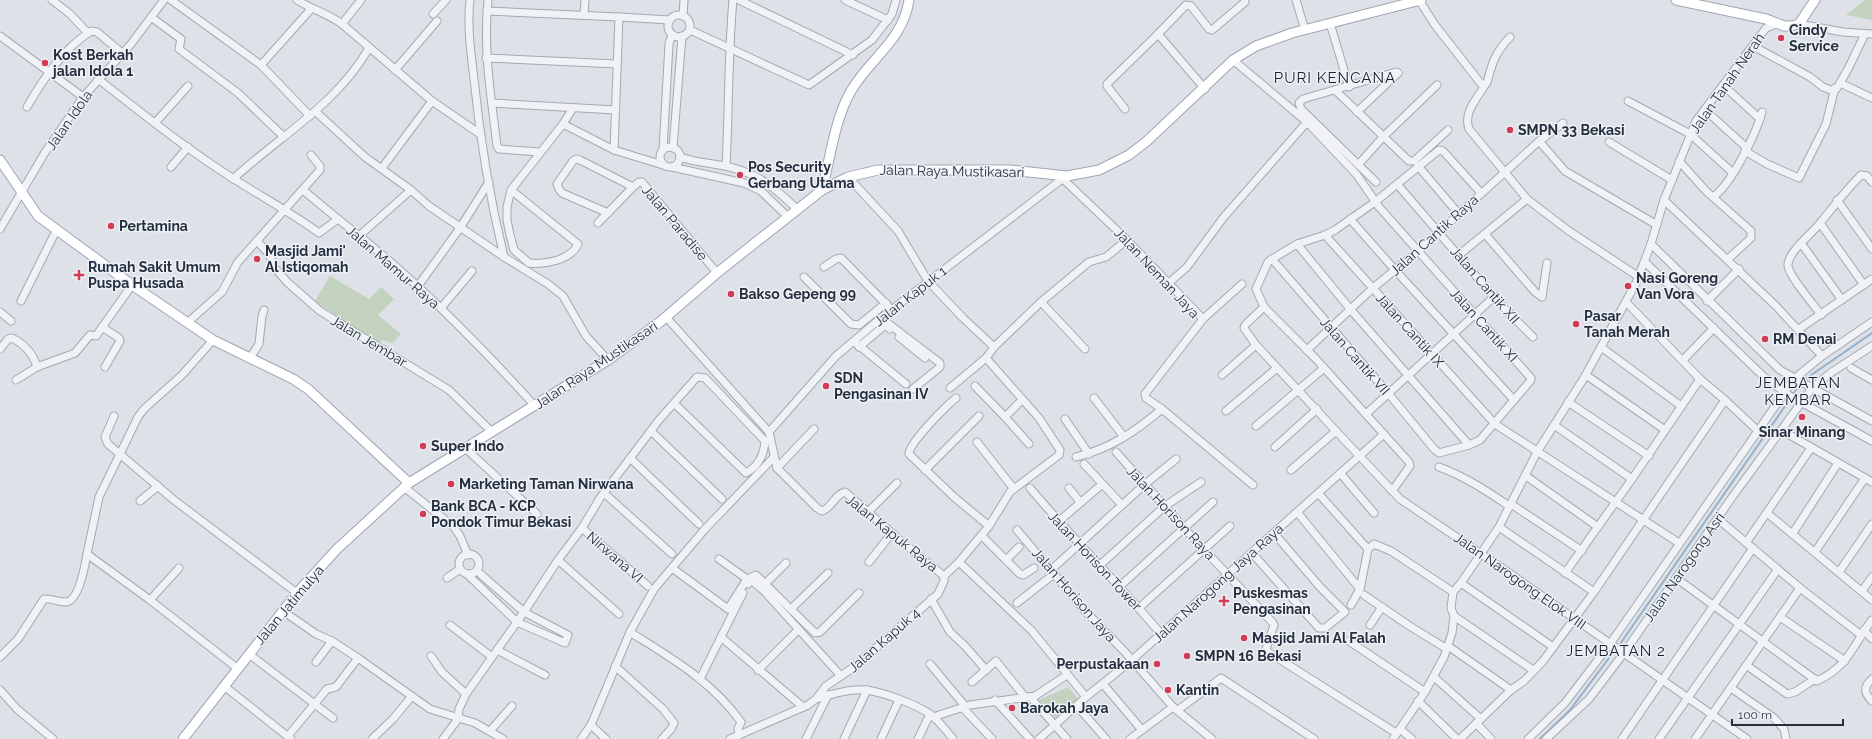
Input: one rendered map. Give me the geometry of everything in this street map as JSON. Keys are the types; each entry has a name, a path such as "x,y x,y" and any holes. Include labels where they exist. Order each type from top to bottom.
{"main road":[{"path":"822,190 840,116 850,93 865,70 896,35 906,15 909,0"},
{"path":"1676,0 1766,19 1777,24 1791,26 1799,24 1815,0"},
{"name":"Jalan Raya Mustikasari","path":"406,485 608,360 666,317 717,273 822,190 848,177 863,172 897,169 1010,170 1065,178 1099,170 1128,155 1147,141 1233,60 1256,46 1305,30 1416,1"},
{"path":"0,160 38,216 132,285 213,340 293,379 308,389 406,485"},
{"name":"Jalan Jatimulya","path":"183,739 297,593 337,549 406,485"}],"street":[{"path":"52,0 70,14 88,33"},
{"name":"Jalan Idola","path":"0,229 44,154 83,97 122,53 164,0"},
{"path":"171,0 261,65 313,114 365,157 382,168 460,228 504,258 548,284 564,296 586,336 608,360"},
{"path":"297,0 311,9 328,14 342,24 432,101 480,134"},
{"path":"342,24 361,0"},
{"path":"395,70 446,0"},
{"path":"488,0 485,38 486,58 496,146 499,149 540,152"},
{"path":"584,15 585,0"},
{"path":"683,16 684,0"},
{"path":"726,166 730,109 729,47 733,0"},
{"path":"739,0 853,55"},
{"path":"845,0 888,20"},
{"path":"690,30 809,85 872,40 888,20 896,0"},
{"path":"1296,0 1305,30"},
{"path":"469,1 471,56 480,134 504,258"},
{"path":"1416,1 1482,85 1485,86"},
{"path":"1125,109 1107,84 1186,5 1191,6 1209,29 1212,30 1244,2"},
{"path":"261,65 311,9"},
{"path":"487,11 670,20"},
{"path":"675,16 683,16 689,22 690,30 682,36 672,34 668,27 670,20 675,16"},
{"path":"151,17 181,39 179,49 238,93 283,136"},
{"path":"614,150 619,17"},
{"path":"1330,23 1349,87"},
{"name":"Jalan Tanah Nerah","path":"1453,592 1461,583 1499,526 1538,452 1586,375 1639,277 1651,244 1664,200 1690,134 1705,110 1766,28 1777,24"},
{"path":"1705,110 1746,149 1767,164 1799,178 1826,124 1838,86 1868,34 1832,31 1799,24"},
{"path":"26,107 48,72 67,50 93,30 122,53"},
{"path":"663,164 660,155 663,150 670,44 672,34"},
{"path":"1158,34 1205,88"},
{"path":"0,36 83,97"},
{"path":"673,148 682,36"},
{"path":"1510,37 1499,48 1494,58 1485,86 1469,111 1467,119 1468,126 1527,199 1569,231 1639,277"},
{"path":"1752,46 1810,77 1823,88 1831,90 1838,86 1872,98"},
{"path":"233,179 283,136 313,114 344,83 369,48"},
{"path":"486,58 617,64"},
{"name":"Jalan Cantik XI","path":"1233,60 1307,122 1357,176 1375,202 1531,378 1514,400"},
{"path":"1357,112 1399,74 1396,72 1336,91 1303,99 1300,102 1300,106 1376,182"},
{"name":"Jalan Mamur Raya","path":"98,79 155,123 233,179 285,210 319,233 338,219 418,286 489,356 535,406"},
{"path":"1358,165 1383,137 1437,85"},
{"path":"155,123 188,86"},
{"path":"1713,197 1721,191 1733,173 1761,116 1724,86"},
{"path":"1336,91 1407,160 1414,161 1448,130"},
{"path":"382,168 432,101"},
{"path":"1628,101 1690,134 1733,173"},
{"path":"492,104 616,110"},
{"path":"511,190 578,244 572,253 546,263 537,264 529,263 520,257 514,250 507,220 507,207 511,190 563,124 573,108"},
{"path":"1170,282 1187,267 1223,218 1307,122"},
{"name":"Jalan Cantik Raya","path":"1307,350 1373,288 1418,251 1458,213 1563,123"},
{"path":"563,124 614,150 672,167 744,183 761,191 788,217"},
{"path":"1539,142 1565,171 1657,225"},
{"path":"1609,142 1672,180"},
{"path":"171,167 188,147"},
{"path":"663,150 667,147 678,151 680,157 679,162 672,167"},
{"path":"1392,491 1410,466 1409,462 1324,368 1264,307 1256,289 1268,262 1297,244 1325,235 1350,219 1375,202 1439,150 1442,150 1481,193"},
{"path":"187,323 222,292 238,262 321,169 311,155"},
{"path":"680,157 726,166 747,172 768,183 798,210"},
{"path":"608,213 558,189 557,184 573,161 576,159 580,160 633,187"},
{"path":"1679,161 1713,197 1751,233 1751,238 1728,259"},
{"path":"1418,166 1458,213"},
{"path":"744,183 747,172"},
{"path":"1821,315 1788,267 1789,260 1801,243 1820,223 1837,200 1861,175 1867,176 1872,182"},
{"path":"848,177 898,231 928,281 963,318 994,347"},
{"name":"Jalan Neman Jaya","path":"1065,178 1170,282 1203,319 1145,394 1146,398 1162,409 1253,485"},
{"name":"Jalan Kapuk 1","path":"769,432 836,356 928,281 1065,178"},
{"path":"418,286 460,228 489,182"},
{"name":"Jalan Paradise","path":"598,223 639,182 646,184 717,273"},
{"name":"Jalan Cantik XII","path":"1397,184 1533,337"},
{"path":"303,190 338,219"},
{"path":"359,236 411,190"},
{"path":"777,205 785,197"},
{"path":"1459,255 1527,199"},
{"path":"1664,200 1728,259 1799,329 1822,356"},
{"path":"1837,200 1872,249"},
{"path":"1297,244 1350,310 1470,446 1480,440 1514,400 1350,219"},
{"path":"1820,223 1864,284"},
{"path":"21,301 57,230"},
{"path":"1485,234 1530,287 1542,297 1547,263"},
{"name":"Jalan Cantik IX","path":"1325,235 1495,424 1679,543"},
{"path":"950,388 986,358 994,347 1040,302 1089,262 1106,258 1127,240"},
{"name":"Jalan Jembar","path":"257,241 269,254 274,267 283,277 320,311 373,345 449,390 492,432"},
{"path":"1801,243 1842,300"},
{"path":"1651,244 1707,301 1780,370 1872,421"},
{"path":"824,267 841,258 892,310"},
{"name":"Jalan Cantik VII","path":"1272,259 1330,328 1388,393 1434,449 1439,453 1470,446"},
{"path":"1645,262 1714,328 1744,360 1786,394 1872,441"},
{"path":"1707,301 1739,270"},
{"path":"441,308 472,271"},
{"path":"804,277 851,324 855,326 859,325 886,304"},
{"path":"1799,329 1872,279"},
{"path":"1203,319 1242,284"},
{"path":"16,380 38,366 75,353 88,337 92,335 96,336 132,285"},
{"path":"1366,414 1495,296"},
{"path":"1040,302 1085,349"},
{"path":"1626,302 1700,379 1757,430"},
{"name":"Jalan Narogong Elok VIII","path":"1264,307 1244,328 1256,345 1392,491 1407,504 1747,739"},
{"path":"250,358 259,344 264,310"},
{"path":"0,312 11,321"},
{"path":"666,317 769,432 777,468"},
{"path":"881,318 940,363 940,366 913,389"},
{"name":"Jalan Narogong Asri","path":"1546,739 1589,699 1679,543 1757,430 1797,380 1822,356 1872,322"},
{"path":"859,347 885,325 925,358"},
{"path":"102,327 119,338 120,341 105,368"},
{"path":"1683,360 1714,328"},
{"path":"0,349 8,339 12,338 32,353 38,366"},
{"path":"0,657 18,639 44,599 66,602 74,597 80,583 97,504 141,413 182,375 213,340"},
{"path":"853,342 906,384"},
{"path":"1222,375 1256,345"},
{"name":"Jalan Narogong Asri","path":"1528,739 1617,649 1676,578 1810,387 1872,346"},
{"path":"1601,348 1681,406"},
{"path":"959,562 990,526 1014,489 1059,455 1060,450 1039,418 986,358"},
{"path":"1226,411 1277,368"},
{"path":"1256,426 1324,368"},
{"path":"1851,368 1872,380"},
{"path":"1586,375 1665,430"},
{"path":"442,739 458,719 458,709 466,694 524,612 558,560 582,528 604,493 651,431 697,377 705,378 765,441 760,461 752,470 746,473 675,404"},
{"path":"1565,573 1582,551 1700,379"},
{"path":"975,386 1029,444"},
{"path":"956,398 946,406 915,442 909,449 908,454 924,470 990,526"},
{"path":"1094,398 1124,437"},
{"path":"1005,417 1022,400"},
{"path":"1418,701 1459,739 1511,690 1524,681 1533,670 1543,662 1575,619 1725,400"},
{"path":"1568,402 1648,456"},
{"path":"1076,457 1110,446 1134,432 1162,409"},
{"path":"1275,447 1317,409"},
{"path":"114,416 105,437 106,440 120,454 158,486 297,593"},
{"path":"924,470 979,416"},
{"path":"1064,419 1089,454"},
{"path":"1554,425 1632,479"},
{"path":"777,468 814,428"},
{"path":"1781,430 1872,482"},
{"path":"651,431 722,499"},
{"path":"1291,470 1336,431"},
{"name":"Jalan Narogong Jaya Raya","path":"1039,739 1054,724 1132,660 1384,434"},
{"path":"977,442 1014,489"},
{"path":"465,448 537,514"},
{"path":"1746,543 1811,448"},
{"name":"Jalan Horison Raya","path":"1116,452 1144,485 1274,625 1267,645 1268,652 1397,734"},
{"path":"581,739 591,725 630,632 654,589 705,529 774,457"},
{"path":"630,458 699,524"},
{"path":"1017,603 1144,485 1176,459"},
{"path":"1792,533 1838,463"},
{"path":"1084,464 1122,505"},
{"path":"1439,467 1477,485 1582,551"},
{"name":"Jalan Kapuk Raya","path":"777,468 822,511 827,509 840,494 845,492 867,513 944,576 959,562 1032,631 1086,697"},
{"path":"1340,473 1374,513"},
{"path":"1526,476 1598,527"},
{"path":"1815,552 1865,478"},
{"path":"1099,566 1165,506 1202,482"},
{"path":"867,513 897,483"},
{"path":"1058,522 1080,502 1104,484"},
{"path":"406,485 454,527 468,554"},
{"path":"140,501 158,486"},
{"name":"Jalan Horison Tower","path":"1030,488 1058,522 1139,608 1161,634"},
{"path":"1069,488 1080,502"},
{"path":"604,493 672,554"},
{"path":"1318,493 1368,550"},
{"path":"1119,587 1213,502"},
{"path":"1297,512 1362,592 1382,607 1448,647 1511,690"},
{"path":"1767,513 1872,600"},
{"path":"1718,519 1800,588 1872,639"},
{"path":"1839,572 1872,524"},
{"path":"1139,608 1230,526"},
{"path":"1499,526 1594,592"},
{"name":"Nirwana VI","path":"582,528 648,586"},
{"name":"Jalan Horison Jaya","path":"1017,530 1085,611 1176,709 1212,739"},
{"path":"869,562 892,533"},
{"path":"1252,553 1314,622 1322,628 1325,628 1345,612 1320,587 1274,533"},
{"path":"982,536 1022,575 1034,568"},
{"path":"1351,605 1362,592 1368,550 1374,544 1391,551 1453,592 1451,608 1454,616 1452,633 1448,647 1434,677 1397,734 1412,739"},
{"path":"1006,560 1019,548"},
{"path":"1622,739 1753,548"},
{"path":"87,554 150,600 237,668"},
{"path":"447,578 460,569 461,559 468,554 474,555 479,566 477,571 472,574 467,574"},
{"path":"719,559 747,579"},
{"path":"558,560 618,614"},
{"path":"766,583 786,563"},
{"path":"150,600 178,568"},
{"path":"672,568 728,609 747,579 756,575 766,583 813,632 818,633 859,593"},
{"path":"460,569 517,622 565,643 568,634 524,612 477,571"},
{"path":"1659,739 1778,569"},
{"path":"791,609 828,573"},
{"name":"Jalan Kapuk 4","path":"816,699 826,686 854,667 938,594 944,581 944,576"},
{"path":"1862,591 1872,577"},
{"path":"1676,578 1763,640 1817,681 1825,677 1845,661 1853,651 1862,632 1872,620"},
{"path":"700,678 750,579 764,590 798,630 841,676"},
{"path":"1461,583 1553,647"},
{"path":"1696,739 1800,588"},
{"path":"931,599 950,632 965,646 986,670"},
{"path":"1370,625 1382,607"},
{"path":"283,611 316,634 332,641 358,658 430,709 458,719 475,723 503,739"},
{"path":"1454,616 1533,670"},
{"path":"1780,617 1845,661"},
{"path":"450,625 492,657"},
{"path":"758,670 798,630"},
{"path":"630,632 700,678 718,694 741,722 738,729 739,735"},
{"path":"721,637 803,707"},
{"path":"316,662 332,641"},
{"path":"1349,641 1425,692"},
{"path":"497,650 545,675"},
{"path":"249,654 333,718"},
{"path":"432,656 442,672 466,694"},
{"path":"224,686 290,738 327,689 336,687 358,658"},
{"path":"972,682 996,661 1027,697 1067,739"},
{"path":"930,664 992,739"},
{"path":"1746,665 1787,694 1795,692 1815,679"},
{"path":"615,666 663,709 674,723 662,739"},
{"path":"918,739 931,715 995,700 1035,696 1067,675"},
{"path":"1434,677 1478,721 1491,739"},
{"path":"1133,738 1142,730 1221,678 1314,739"},
{"path":"1872,679 1866,684 1864,690 1872,701"},
{"path":"1103,684 1142,730"},
{"path":"1731,688 1774,718 1784,729 1786,739"},
{"path":"0,690 17,709 54,739"},
{"path":"730,739 803,707 816,699 828,695 867,690 900,700 931,715 953,739"},
{"path":"844,739 867,690"},
{"path":"806,739 828,695"},
{"path":"372,739 393,719 412,696"},
{"path":"881,739 900,700"},
{"path":"995,700 1030,739"},
{"path":"490,731 512,706"},
{"path":"1077,706 1106,739"},
{"path":"591,725 606,739"},
{"path":"1731,739 1736,732"}],"green space":[{"path":"1865,0 1872,0 1872,20 1846,15"},
{"path":"330,276 369,299 381,287 394,299 378,315 401,334 393,343 382,340 379,345 315,301"},
{"path":"1068,687 1078,699 1056,718 1039,700"}],"waterway":[{"path":"1792,395 1804,380 1872,333"},
{"path":"1618,647 1790,399"},
{"path":"1540,739 1570,710 1615,650"}],"place":[{"name":"Cindy Service","path":"1781,38"},
{"name":"Kost Berkah jalan Idola 1","path":"45,63"},
{"name":"SMPN 33 Bekasi","path":"1510,130"},
{"name":"Pos Security Gerbang Utama","path":"740,175"},
{"name":"Pertamina","path":"111,226"},
{"name":"Masjid Jami' Al Istiqomah","path":"257,259"},
{"name":"Rumah Sakit Umum Puspa Husada","path":"79,275"},
{"name":"Nasi Goreng Van Vora","path":"1628,286"},
{"name":"Bakso Gepeng 99","path":"731,294"},
{"name":"Pasar Tanah Merah","path":"1576,324"},
{"name":"RM Denai","path":"1765,339"},
{"name":"SDN Pengasinan IV","path":"826,386"},
{"name":"Sinar Minang","path":"1802,417"},
{"name":"Super Indo","path":"423,446"},
{"name":"Marketing Taman Nirwana","path":"451,484"},
{"name":"Bank BCA - KCP Pondok Timur Bekasi","path":"423,514"},
{"name":"Puskesmas Pengasinan","path":"1224,601"},
{"name":"Masjid Jami Al Falah","path":"1244,638"},
{"name":"SMPN 16 Bekasi","path":"1187,656"},
{"name":"Perpustakaan","path":"1157,664"},
{"name":"Kantin","path":"1168,690"},
{"name":"Barokah Jaya","path":"1012,708"}],"district":[{"name":"PURI KENCANA","path":"1335,78"},
{"name":"JEMBATAN KEMBAR","path":"1798,392"},
{"name":"JEMBATAN 2","path":"1616,651"}]}
